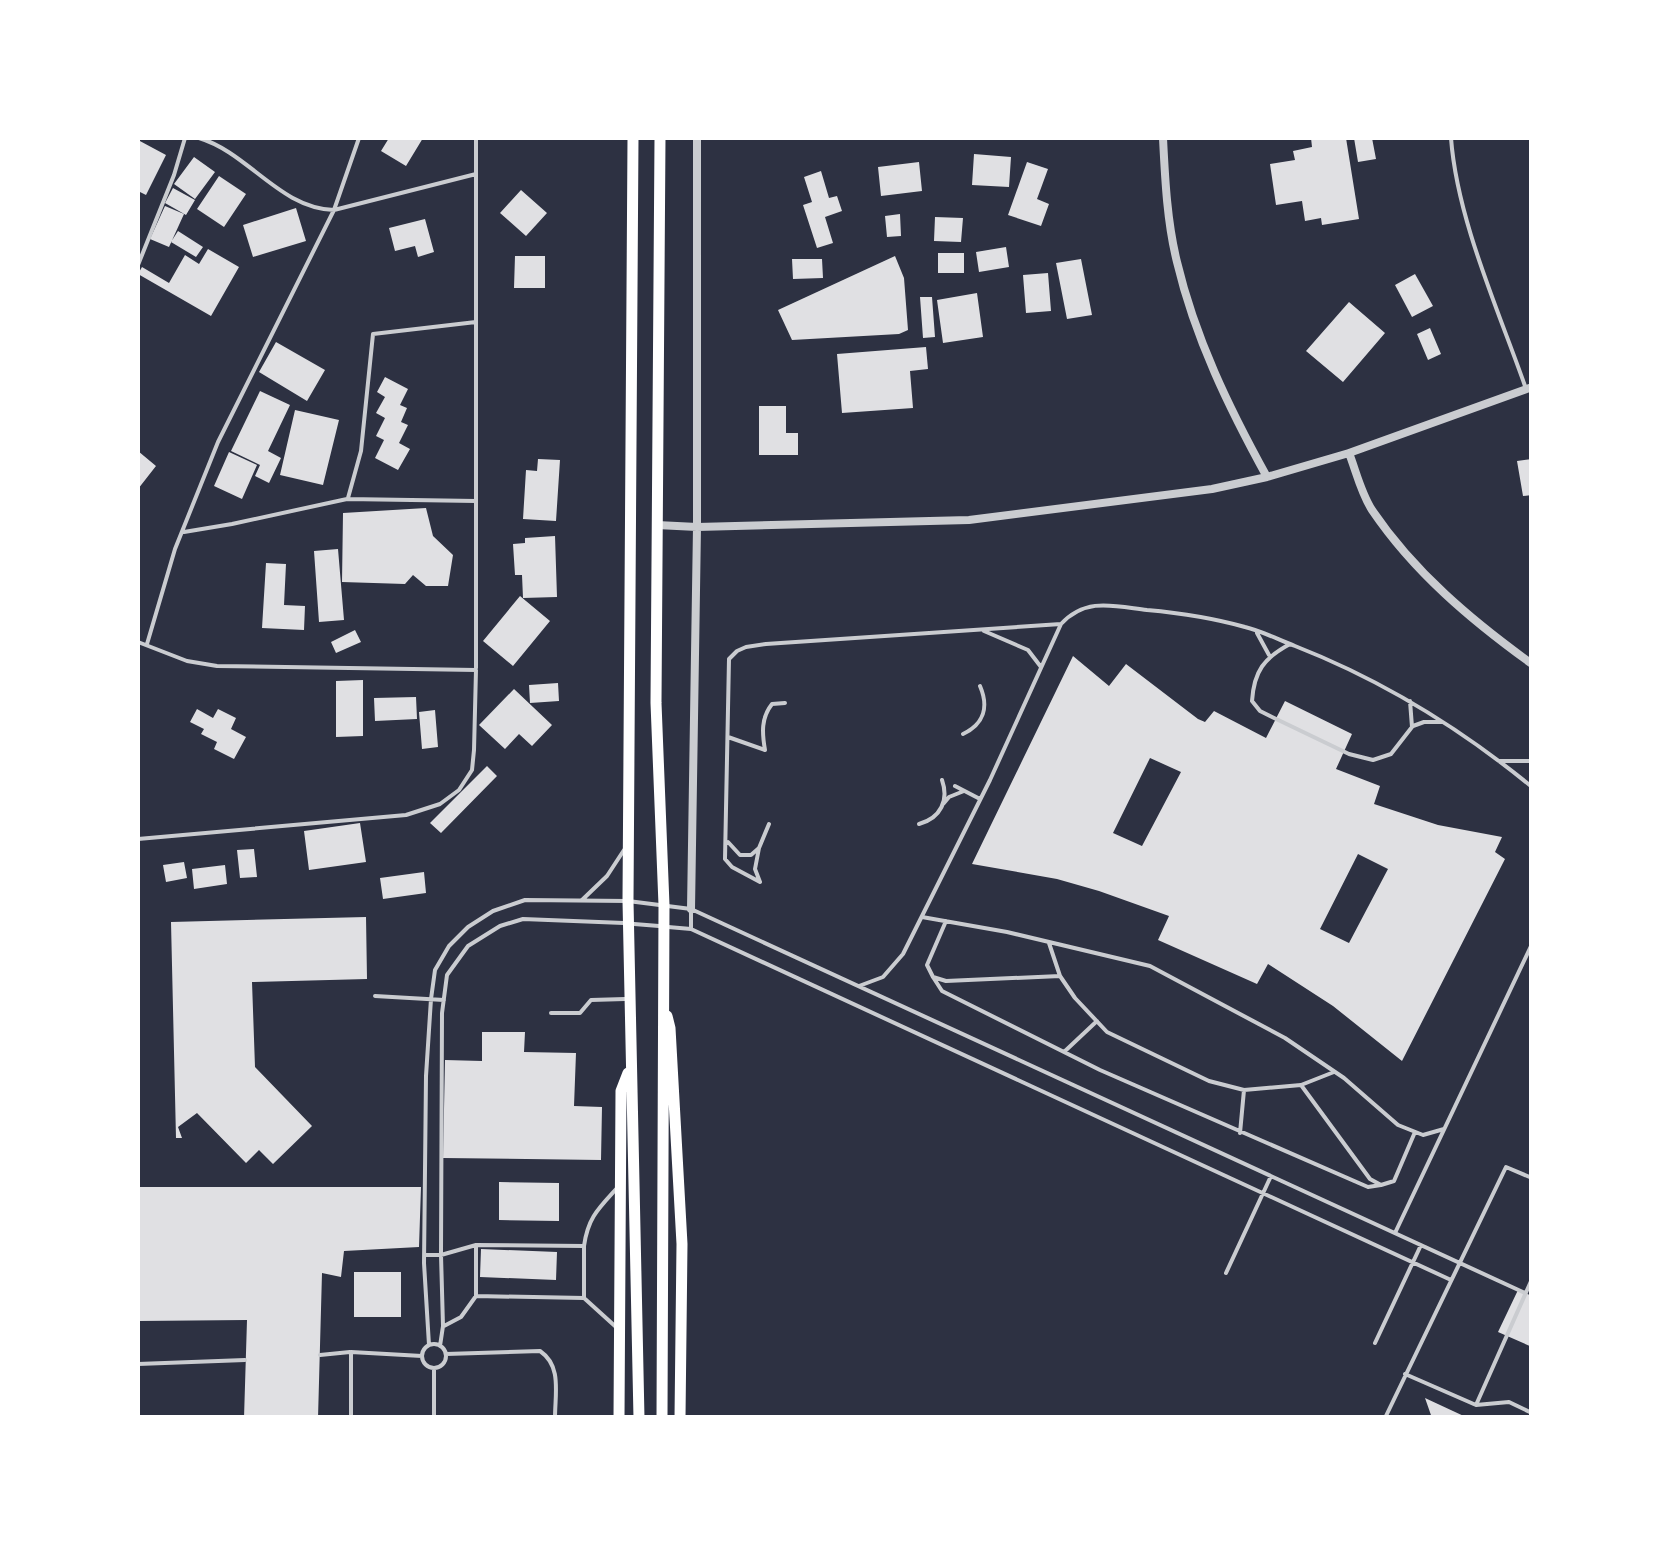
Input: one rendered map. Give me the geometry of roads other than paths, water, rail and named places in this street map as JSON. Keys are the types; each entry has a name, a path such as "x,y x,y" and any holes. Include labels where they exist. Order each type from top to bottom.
{"main road":[{"path":"633,138 628,924 639,1418"},
{"path":"660,138 656,704 664,905 662,1418"},
{"path":"662,997 670,1028 682,1244 680,1418"},
{"path":"620,1418 621,1091 631,1066"}],"street":[{"path":"691,909 698,138"},
{"path":"1163,138 1176,259 1202,347 1267,477"},
{"path":"657,525 969,520 1212,489 1348,452 1529,388"},
{"path":"1348,452 1370,506 1416,567 1474,621 1532,664"}],"lane":[{"path":"138,265 185,138"},
{"path":"199,138 219,146 284,194 319,210 334,210 476,174"},
{"path":"147,645 182,532 218,442 334,210 359,138"},
{"path":"138,839 406,814 440,804 459,790 472,770 476,670 476,138"},
{"path":"1451,138 1470,228 1529,388"},
{"path":"348,499 361,451 373,334 476,322"},
{"path":"182,532 348,499 476,501"},
{"path":"860,986 883,978 903,954 1060,624 1072,612 1104,605 1188,614 1255,630 1384,685 1500,761 1532,787"},
{"path":"769,824 755,869 760,882 725,859 729,659 746,647 1060,624"},
{"path":"980,630 1028,650 1041,667"},
{"path":"1255,630 1269,656"},
{"path":"138,642 217,666 476,670"},
{"path":"1290,644 1269,656 1254,682 1252,701 1272,718 1349,754 1373,760 1391,754 1412,727 1442,722"},
{"path":"963,734 978,724 982,716 985,701 980,686"},
{"path":"1410,701 1412,727"},
{"path":"728,736 765,750 765,713 772,704 785,704"},
{"path":"1500,761 1532,760"},
{"path":"942,780 944,802"},
{"path":"955,786 980,798"},
{"path":"920,824 935,816 956,793 964,791"},
{"path":"726,840 740,855 751,855 759,848"},
{"path":"582,900 607,876 628,844"},
{"path":"429,1345 424,1254 426,1076 435,970 449,946 468,926 493,911 525,900 628,900 691,909 1525,1293"},
{"path":"690,929 691,909"},
{"path":"922,917 1150,966 1285,1038 1398,1125 1423,1136 1444,1129"},
{"path":"434,1369 444,1364 446,1354 440,1346 442,1013 448,975 468,946 500,926 523,918 690,929 1450,1280"},
{"path":"946,921 927,966 942,990 1064,1052 1240,1133 1368,1187 1394,1181 1415,1132"},
{"path":"1049,942 1060,976 1107,1032 1209,1081 1244,1090 1302,1085 1334,1072"},
{"path":"1395,1233 1532,944"},
{"path":"934,977 946,982 1060,976"},
{"path":"376,996 444,1000"},
{"path":"551,1012 580,1013 591,1000 630,999"},
{"path":"1064,1052 1097,1021"},
{"path":"1302,1085 1370,1179 1381,1185"},
{"path":"1240,1133 1244,1090"},
{"path":"1385,1418 1506,1167 1532,1178"},
{"path":"1226,1273 1271,1176"},
{"path":"584,1298 586,1229 592,1216 620,1186"},
{"path":"424,1254 441,1255 476,1245 584,1246"},
{"path":"443,1326 461,1317 476,1296 476,1245"},
{"path":"1375,1342 1421,1245"},
{"path":"1476,1405 1532,1279"},
{"path":"476,1296 584,1298 618,1331"},
{"path":"434,1369 424,1364 424,1348 440,1346"},
{"path":"446,1354 540,1350 555,1369 555,1418"},
{"path":"320,1355 351,1352 422,1356"},
{"path":"351,1352 351,1418"},
{"path":"138,1364 246,1360"},
{"path":"434,1369 434,1418"},
{"path":"1406,1374 1476,1405 1509,1402 1532,1413"}]}
